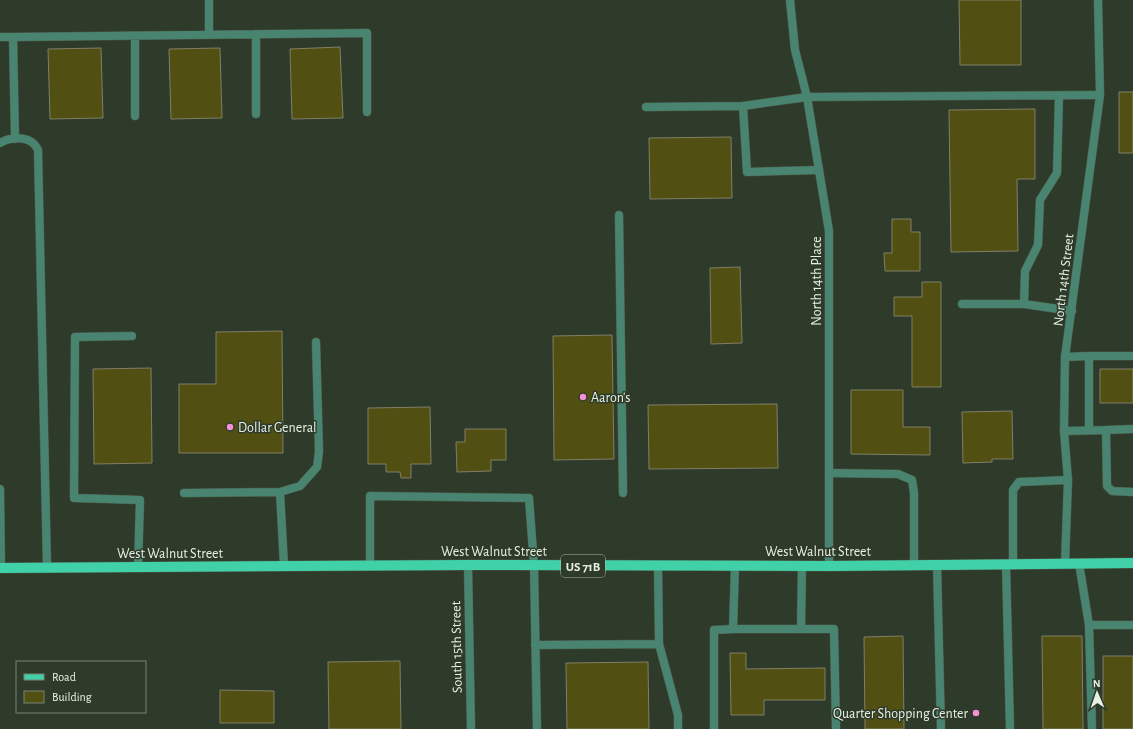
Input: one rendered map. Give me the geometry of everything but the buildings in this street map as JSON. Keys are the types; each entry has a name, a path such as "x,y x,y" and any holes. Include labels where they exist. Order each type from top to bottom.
{"main road":[{"name":"West Walnut Street","path":"0,568 468,565 829,566 1133,563"}],"street":[{"path":"209,0 209,35"},
{"name":"North 14th Place","path":"790,0 795,50 807,98 829,231 829,566"},
{"name":"North 14th Street","path":"1065,563 1068,480 1064,431 1066,357 1100,95 1098,0"},
{"path":"0,37 367,33 367,112"},
{"path":"256,34 256,114"},
{"path":"135,36 135,116"},
{"path":"13,37 15,139"},
{"path":"646,107 743,106 807,98 1100,95"},
{"path":"1024,304 1025,271 1038,245 1040,200 1057,173 1059,96"},
{"path":"743,106 747,172 819,170"},
{"path":"0,143 6,140 26,139 34,144 38,150 47,567"},
{"path":"619,215 623,493"},
{"path":"962,304 1024,304 1072,311"},
{"path":"132,336 76,337 74,498 140,500 138,567"},
{"path":"184,493 280,492 300,486 317,467 319,452 316,342"},
{"path":"1089,356 1089,430"},
{"path":"1066,357 1133,356"},
{"path":"1064,431 1133,429"},
{"path":"1106,430 1107,486 1112,490 1133,492"},
{"path":"829,473 898,474 912,480 914,493 914,565"},
{"path":"1010,729 1010,564 1013,490 1019,482 1068,480"},
{"path":"0,489 0,568"},
{"path":"280,492 284,566"},
{"path":"370,566 370,496 529,498 534,565 537,729"},
{"path":"1079,563 1089,624 1092,729"},
{"name":"South 15th Street","path":"468,565 470,729"},
{"path":"937,565 941,729"},
{"path":"658,566 659,644 678,715 678,729"},
{"path":"733,629 734,566"},
{"path":"801,629 802,566"},
{"path":"1089,624 1133,625"},
{"path":"714,729 714,630 733,629 834,629 836,729"},
{"path":"535,644 659,644"}],"place":[{"name":"Aaron's","path":"583,397"},
{"name":"Dollar General","path":"230,427"},
{"name":"Quarter Shopping Center","path":"976,713"}]}
